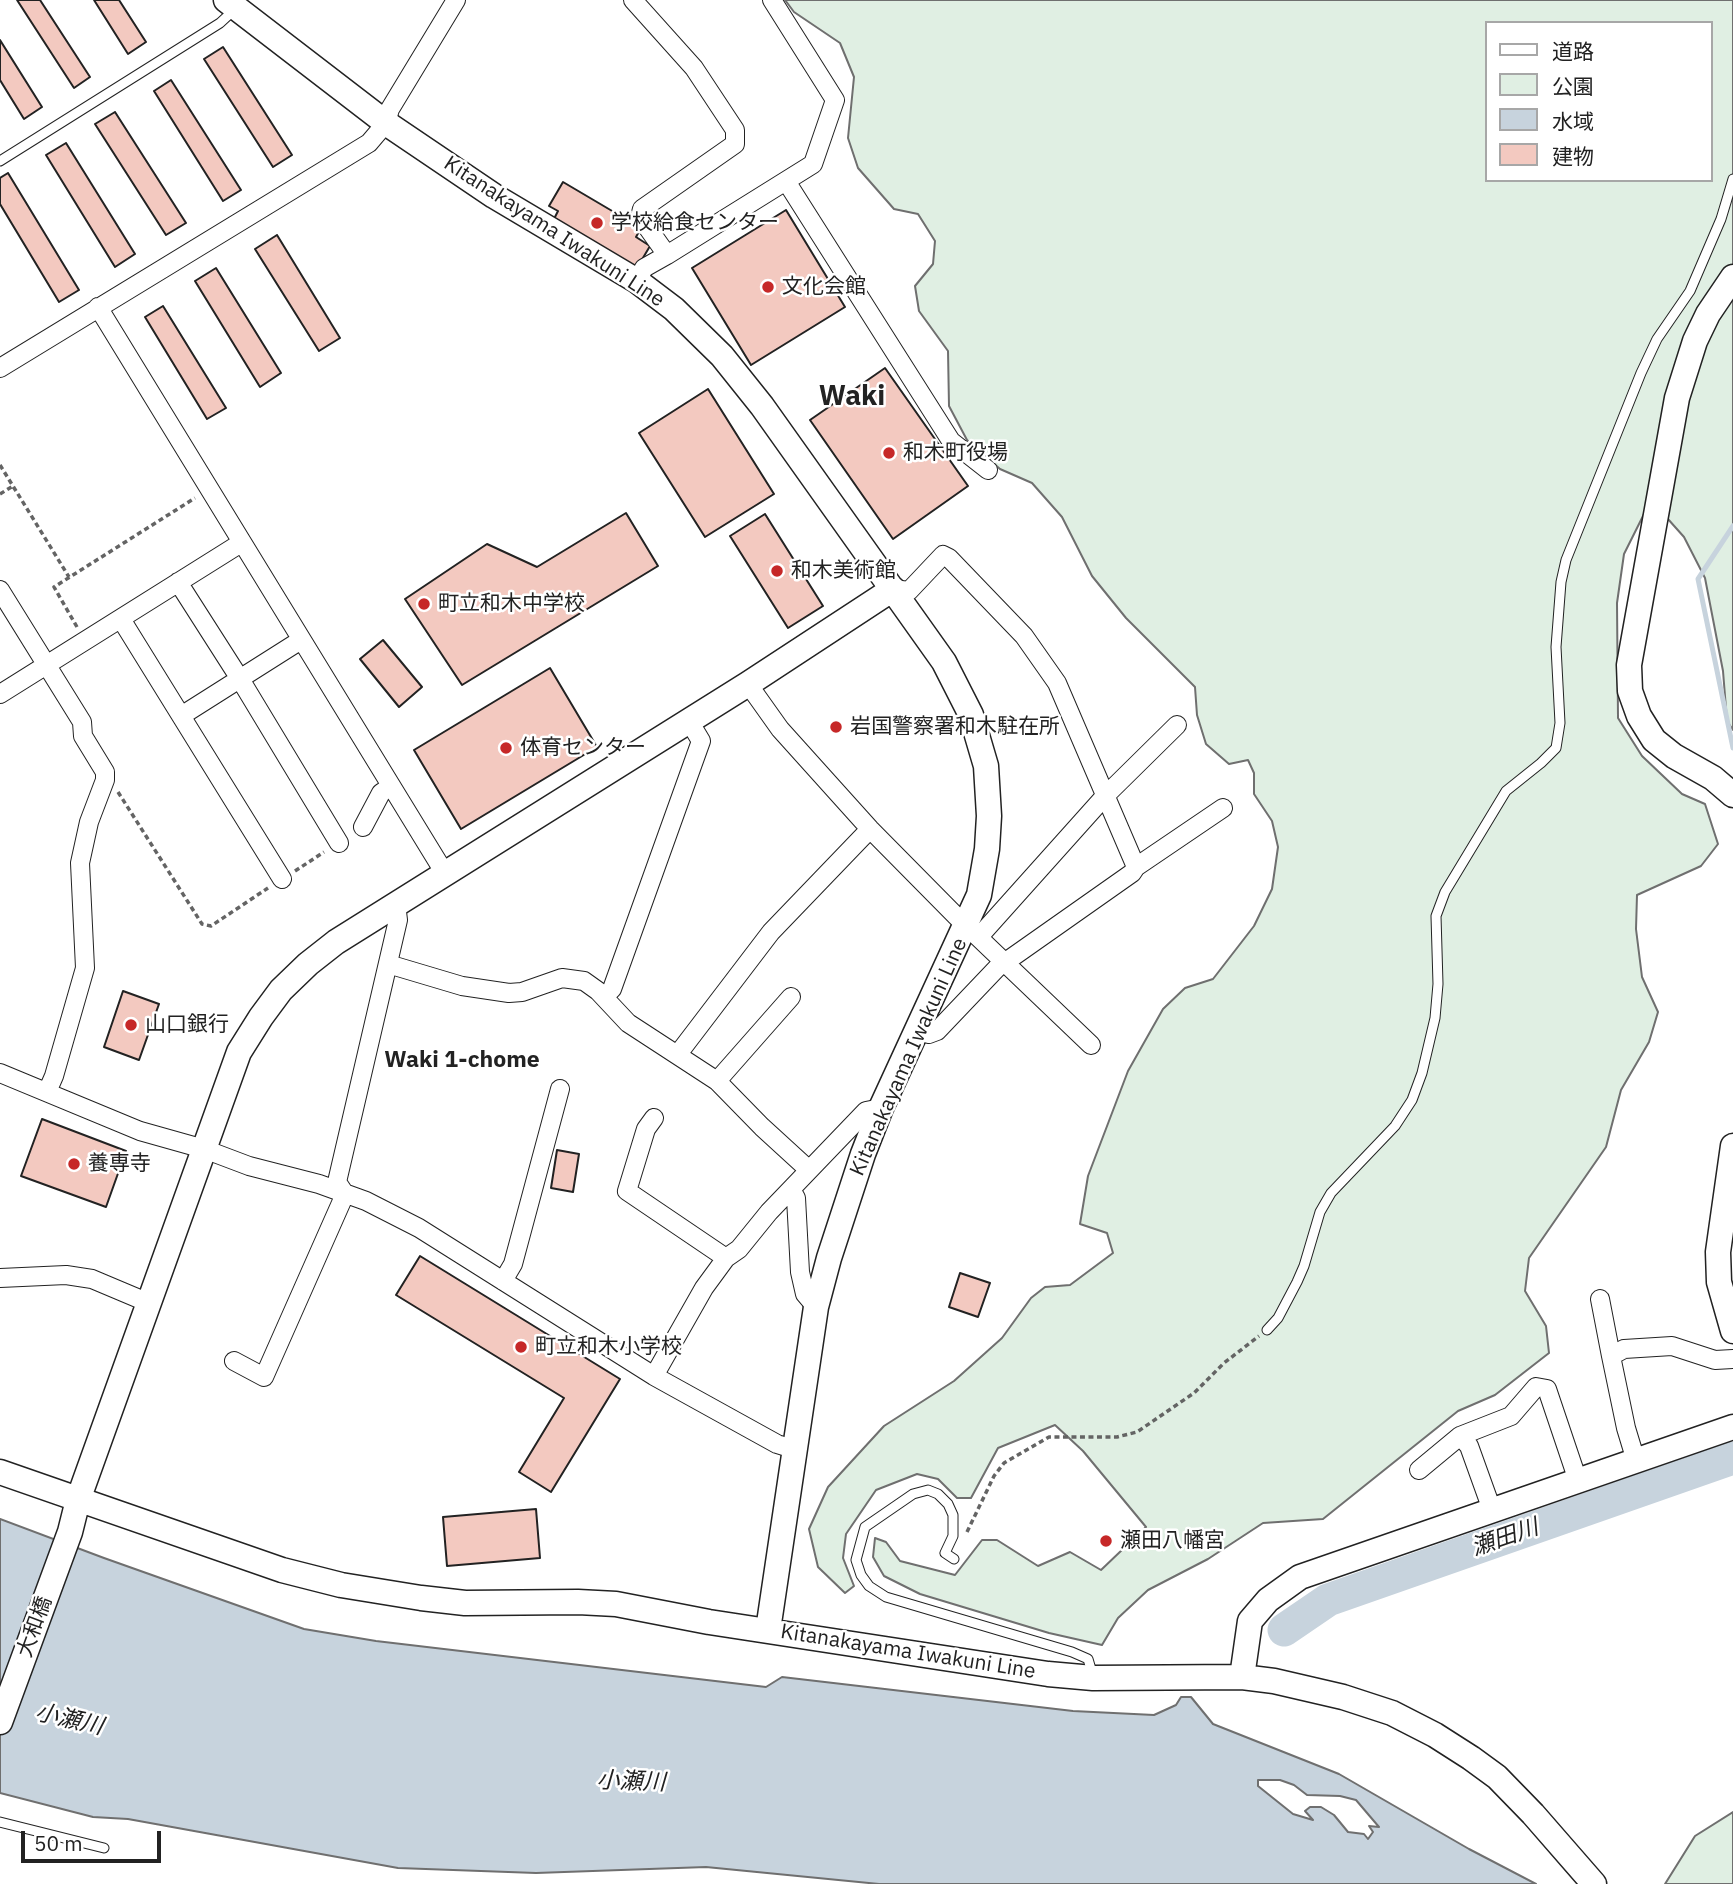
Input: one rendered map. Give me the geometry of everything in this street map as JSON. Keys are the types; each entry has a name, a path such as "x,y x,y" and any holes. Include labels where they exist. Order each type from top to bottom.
{"street":[{"path":"0,368 369,143 386,123 390,109 456,0"},
{"path":"633,0 694,68 735,130 735,144 642,209 640,218 667,255"},
{"path":"637,281 644,268 813,164 835,100 772,0"},
{"name":"Kitanakayama Iwakuni Line","path":"236,3 386,123 494,197 637,281 674,309 722,356 762,406 944,662 971,715 986,766 989,816 987,849 972,930 917,1031 881,1108 829,1258 816,1307 768,1630 1048,1674 1093,1678 1241,1677 1273,1681 1343,1697 1392,1713 1436,1735 1497,1777 1594,1884"},
{"path":"786,181 951,441 988,470"},
{"path":"1733,277 1708,314 1695,341 1677,398 1629,665 1630,691 1639,716 1654,740 1674,756 1713,778 1733,795"},
{"path":"98,307 444,872"},
{"path":"0,694 241,543"},
{"path":"893,589 909,591 943,555 949,558 1024,636 1057,683 1136,867"},
{"path":"178,582 339,843"},
{"name":"大和橋","path":"0,1722 239,1052 281,990 336,942 748,684 893,589"},
{"path":"0,590 82,722 83,736 105,772 105,780 89,822 80,863 85,968 47,1092"},
{"path":"121,619 282,879"},
{"path":"181,716 301,640"},
{"path":"748,684 780,729 870,829 1091,1045"},
{"path":"604,997 612,989 701,741 689,721"},
{"path":"972,930 985,930 1105,796 1177,725"},
{"path":"363,827 381,793 391,786"},
{"path":"917,1031 929,1034 937,1031 1005,963 1132,873 1136,867 1223,808"},
{"path":"678,1054 771,932 870,829"},
{"path":"345,1194 337,1182 398,920 396,904"},
{"path":"388,964 462,986 509,993 522,992 562,978 584,981 604,997 628,1023 717,1081 808,1170"},
{"path":"717,1081 791,997"},
{"path":"0,1073 141,1131 204,1149 249,1166 319,1184 366,1201 419,1228 654,1376 777,1444 793,1449"},
{"path":"503,1281 513,1264 560,1089"},
{"path":"654,1376 704,1288 726,1258 738,1249 808,1170 866,1111 881,1108"},
{"path":"654,1118 646,1129 627,1191 726,1258"},
{"path":"1733,1146 1718,1252 1719,1282 1733,1331"},
{"path":"791,1189 796,1198 800,1272 805,1294 816,1307"},
{"path":"234,1361 264,1377 345,1194"},
{"path":"0,1278 66,1275 92,1279 149,1303"},
{"path":"1600,1299 1626,1428 1636,1461"},
{"path":"1611,1356 1625,1349 1672,1346 1715,1360 1733,1359"},
{"path":"1419,1469 1460,1436 1511,1416 1536,1387 1547,1389 1578,1481"},
{"path":"1241,1677 1250,1621 1268,1600 1300,1577 1733,1427"},
{"path":"1460,1436 1469,1446 1492,1510"},
{"path":"0,1472 282,1570 341,1585 465,1602 616,1604 768,1630"}],"lane":[{"path":"0,160 220,23 236,3"},
{"path":"1268,1329 1278,1318 1297,1282 1320,1212 1331,1193 1395,1126 1412,1100 1422,1073 1435,1018 1438,984 1436,916 1445,892 1506,791 1556,748 1560,723 1556,647 1561,582 1566,560 1641,373 1657,339 1690,291 1721,219 1733,179"},
{"path":"954,1559 945,1553 953,1536 953,1515 939,1494 928,1490 913,1494 865,1527 856,1560 861,1575 869,1586 886,1597 1072,1652 1088,1659 1093,1678"},
{"path":"0,1822 104,1848"}],"path":[{"path":"0,465 69,577"},
{"path":"0,494 13,486"},
{"path":"85,641 54,587 209,490"},
{"path":"105,780 111,781 202,924 211,926 339,843"},
{"path":"954,1559 993,1476 1004,1463 1049,1437 1117,1437 1137,1432 1194,1393 1224,1363 1268,1329"}],"green space":[{"path":"785,0 1733,0 1733,730 1727,721 1723,671 1705,578 1684,537 1651,500 1624,554 1617,603 1618,718 1642,756 1682,794 1705,804 1718,844 1701,866 1637,895 1636,929 1642,977 1658,1012 1649,1042 1621,1090 1606,1147 1529,1258 1525,1291 1546,1326 1549,1353 1495,1395 1458,1411 1323,1519 1263,1523 1208,1559 1148,1590 1118,1618 1102,1645 1049,1633 920,1594 884,1576 873,1557 875,1538 886,1542 900,1561 955,1575 982,1540 997,1540 1038,1566 1070,1552 1101,1570 1146,1527 1083,1451 1055,1425 998,1448 971,1498 957,1498 938,1479 917,1474 876,1490 846,1534 843,1558 854,1586 845,1593 818,1567 809,1529 828,1487 884,1426 954,1381 1002,1338 1031,1298 1045,1287 1070,1285 1113,1253 1107,1233 1080,1224 1088,1176 1128,1071 1163,1009 1185,988 1213,979 1254,926 1272,889 1278,847 1272,821 1254,794 1254,773 1248,760 1229,764 1206,744 1197,715 1195,687 1126,618 1092,576 1062,517 1032,483 1000,469 967,440 949,406 948,351 919,311 915,286 933,264 935,241 918,214 894,209 858,168 848,138 854,77 840,43 794,12"},
{"path":"1733,1812 1733,1884 1665,1884 1695,1836"}],"water":[{"name":"小瀬川","path":"0,1519 304,1629 376,1641 766,1687 782,1677 1073,1711 1154,1715 1176,1705 1181,1697 1191,1697 1213,1724 1339,1774 1469,1849 1536,1884 879,1884 706,1867 536,1873 398,1868 128,1819 93,1817 0,1793","holes":["1258,1780 1280,1780 1294,1785 1307,1795 1340,1796 1356,1800 1379,1827 1369,1826 1373,1832 1368,1839 1364,1834 1348,1832 1334,1815 1321,1807 1310,1807 1305,1811 1313,1820 1293,1814 1258,1786"]}],"building":[{"path":"17,0 40,0 90,77 74,88"},
{"path":"94,0 119,0 146,42 128,54"},
{"path":"0,40 42,107 24,119 0,80"},
{"path":"223,47 292,155 273,167 204,59"},
{"path":"171,80 241,190 223,201 154,91"},
{"path":"115,112 186,223 166,235 95,124"},
{"path":"66,143 135,254 115,267 46,155"},
{"path":"8,173 79,290 59,302 0,204 0,178"},
{"name":"学校給食センター","path":"563,182 641,228 636,237 650,246 637,268 554,219 558,211 549,206"},
{"name":"文化会館","path":"786,210 845,307 751,365 692,268"},
{"path":"277,235 340,338 319,351 255,249"},
{"path":"216,268 281,373 260,387 195,281"},
{"path":"163,306 226,408 207,419 145,317"},
{"name":"和木町役場","path":"885,368 968,486 893,539 810,420"},
{"path":"708,389 774,494 705,537 639,433"},
{"path":"626,513 658,566 462,685 405,599 487,544 537,567"},
{"name":"和木美術館","path":"765,514 823,606 788,628 730,536"},
{"path":"383,640 422,687 399,707 360,659"},
{"name":"体育センター","path":"550,668 597,747 461,829 414,750"},
{"name":"山口銀行","path":"123,991 159,1004 139,1060 104,1047"},
{"name":"養専寺","path":"42,1119 126,1151 106,1207 21,1176"},
{"path":"557,1150 579,1154 573,1192 551,1188"},
{"path":"420,1256 620,1379 551,1492 519,1472 564,1398 396,1295"},
{"path":"960,1273 990,1283 978,1317 949,1307"},
{"path":"536,1509 540,1558 447,1566 443,1517"}],"waterway":[{"path":"1733,526 1698,579 1733,748"},
{"name":"瀬田川","path":"1284,1630 1328,1600 1733,1458"}],"place":[{"name":"学校給食センター","path":"597,223"},
{"name":"文化会館","path":"768,287"},
{"name":"和木町役場","path":"889,453"},
{"name":"和木美術館","path":"777,571"},
{"name":"町立和木中学校","path":"424,604"},
{"name":"岩国警察署和木駐在所","path":"836,727"},
{"name":"体育センター","path":"506,748"},
{"name":"山口銀行","path":"131,1025"},
{"name":"養専寺","path":"74,1164"},
{"name":"町立和木小学校","path":"521,1347"},
{"name":"瀬田八幡宮","path":"1106,1541"}],"district":[{"name":"Waki","path":"852,397"},
{"name":"Waki 1-chome","path":"462,1060"}]}
